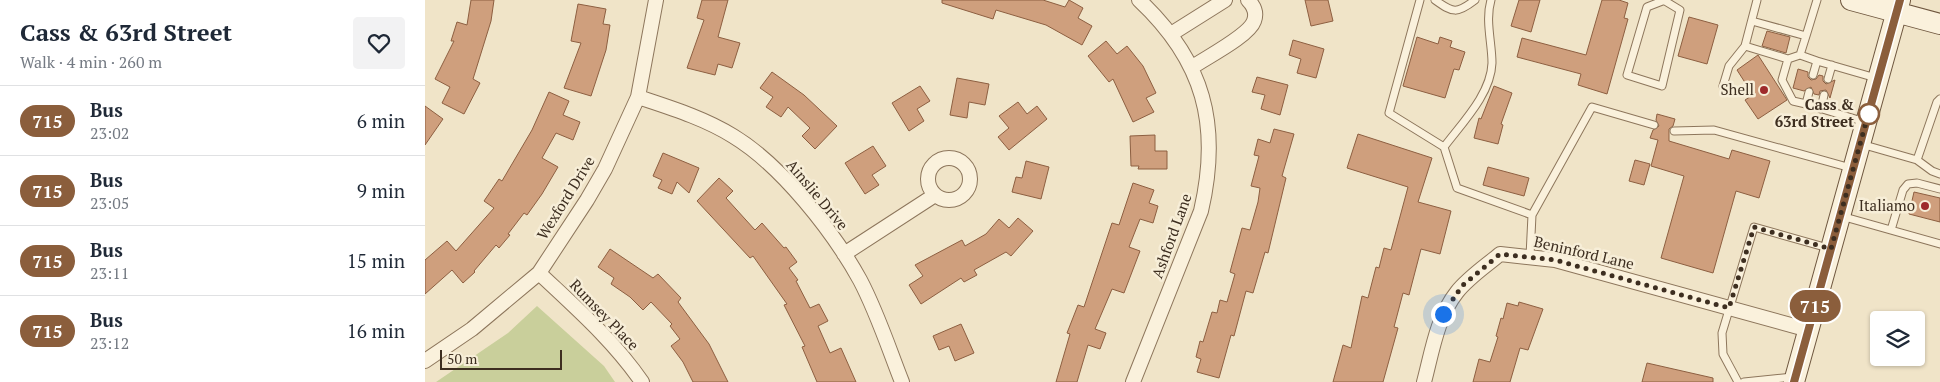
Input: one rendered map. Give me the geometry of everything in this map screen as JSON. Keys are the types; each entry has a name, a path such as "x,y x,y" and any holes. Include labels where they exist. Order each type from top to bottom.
{"main road":[{"path":"1851,0 1899,6 1940,24"},
{"path":"1795,379 1899,6"}],"street":[{"name":"Wexford Drive","path":"425,362 472,329 539,273 592,192 638,97 656,0"},
{"name":"Ashford Lane","path":"1133,382 1201,211 1208,182 1210,149 1207,120 1200,86 1180,46 1139,0"},
{"path":"1171,34 1225,0"},
{"path":"1191,68 1251,28 1255,10 1248,0"},
{"name":"Ainslie Drive","path":"638,97 710,123 753,149 788,183 844,254 861,282 902,382"},
{"path":"844,254 935,195"},
{"name":"Beninford Lane","path":"1424,382 1443,314 1457,292 1500,254 1555,260 1809,330"},
{"name":"Rumsey Place","path":"539,273 602,332 627,360 642,382"}],"lane":[{"path":"1419,0 1389,113 1444,147 1457,188 1532,215"},
{"path":"1435,0 1448,10 1455,11 1463,10 1475,0"},
{"path":"1444,147 1477,102 1489,79 1492,62 1491,0"},
{"path":"1665,0 1680,10 1662,86 1627,75 1647,7 1665,0"},
{"path":"1723,86 1729,66 1745,46 1757,0"},
{"path":"1800,55 1817,0"},
{"path":"1752,21 1806,36"},
{"path":"1745,46 1788,58 1800,55 1879,79"},
{"path":"1788,58 1782,80 1793,101 1866,123"},
{"path":"1813,75 1817,60"},
{"path":"1828,79 1832,65"},
{"path":"1806,104 1809,92"},
{"path":"1821,109 1824,96"},
{"path":"1917,160 1937,102 1940,99"},
{"path":"1531,256 1532,215 1592,107 1654,125"},
{"path":"1674,131 1714,130 1853,168"},
{"path":"1860,144 1917,160 1932,172 1940,174"},
{"path":"1891,230 1903,190 1908,184 1917,182 1940,189"},
{"path":"1840,216 1940,244"},
{"path":"1738,382 1723,354 1722,333 1754,227 1831,249"},
{"path":"1744,382 1795,379"}],"green space":[{"path":"537,306 604,366 615,382 436,382 508,333"}],"building":[{"path":"471,0 494,0 491,21 473,79 480,83 464,114 442,103 450,87 435,79 454,41 451,41 457,22 467,25"},
{"path":"702,0 728,0 718,37 740,43 732,68 718,64 715,75 687,68 704,20 697,18"},
{"path":"942,0 1043,0 1065,7 1069,0 1083,8 1078,18 1092,26 1082,45 1046,25 996,10 993,19 942,3"},
{"path":"1305,0 1328,0 1333,21 1311,26"},
{"path":"1519,0 1540,0 1531,32 1511,26"},
{"path":"1602,0 1619,0 1628,3 1624,18 1628,19 1607,94 1578,85 1581,74 1517,57 1522,38 1586,55"},
{"path":"578,4 606,9 603,24 610,25 606,50 591,96 564,88 581,43 571,41"},
{"path":"1689,17 1718,25 1707,64 1678,56"},
{"path":"1767,31 1790,37 1786,53 1762,46"},
{"path":"1417,37 1438,44 1440,37 1452,41 1450,47 1465,52 1459,70 1454,69 1445,98 1403,86"},
{"path":"1293,40 1324,49 1316,78 1297,73 1301,59 1289,55"},
{"path":"1106,41 1117,54 1127,46 1143,66 1156,93 1146,98 1154,112 1133,122 1113,79 1109,82 1088,56"},
{"path":"1758,55 1787,100 1758,119 1745,100 1753,95 1737,70"},
{"path":"1798,69 1808,72 1808,77 1811,80 1816,79 1819,75 1823,76 1823,81 1826,84 1835,80 1830,98 1826,90 1820,91 1819,95 1814,94 1811,87 1804,91 1793,88"},
{"path":"772,72 804,95 837,126 815,149 802,136 810,128 788,107 781,117 766,107 773,97 760,88"},
{"path":"1257,77 1288,85 1280,115 1261,109 1265,95 1252,92"},
{"path":"957,78 989,84 985,105 969,102 967,118 950,115"},
{"path":"920,86 930,101 917,109 924,121 909,131 892,103"},
{"path":"1494,86 1512,93 1501,124 1503,125 1498,144 1474,138 1479,118 1481,119"},
{"path":"549,92 569,101 563,115 580,122 573,140 556,133 542,158 558,167 542,194 527,215 524,213 499,248 496,245 475,272 463,283 452,270 425,294 425,260 447,241 456,251 494,208 484,201 499,179 502,181 532,130"},
{"path":"1018,102 1027,114 1037,106 1047,119 1009,150 998,137 1009,128 999,116"},
{"path":"425,106 443,119 425,145"},
{"path":"1657,114 1675,119 1673,126 1669,129 1669,141 1729,159 1732,150 1770,161 1759,198 1736,191 1713,273 1661,258 1684,176 1651,166 1658,140 1650,138 1653,130 1659,126 1656,120"},
{"path":"1274,129 1294,134 1282,176 1286,178 1268,253 1265,252 1253,293 1246,291 1234,336 1231,335 1219,378 1197,372 1201,359 1196,357 1200,341 1203,342 1212,312 1217,313 1220,300 1227,302 1235,274 1230,272 1242,228 1250,230 1258,202 1260,188 1251,186 1259,156 1254,155 1258,139 1270,143"},
{"path":"1358,134 1432,158 1418,202 1451,211 1440,254 1421,249 1409,295 1403,293 1394,327 1398,328 1383,382 1333,382 1343,345 1351,348 1362,296 1368,298 1376,267 1379,268 1384,248 1391,250 1408,187 1347,168"},
{"path":"1155,135 1155,151 1167,151 1167,169 1138,169 1139,166 1131,166 1130,136"},
{"path":"873,146 886,166 872,175 879,185 865,194 845,163"},
{"path":"663,153 699,168 689,193 677,182 672,194 658,188 662,180 653,176"},
{"path":"1635,160 1650,164 1644,185 1629,181"},
{"path":"1026,161 1049,167 1041,199 1012,192 1016,177 1022,178"},
{"path":"1488,167 1529,178 1524,196 1483,185"},
{"path":"719,178 733,191 726,198 755,230 762,223 784,248 786,247 797,262 789,268 798,280 796,281 810,308 819,304 828,321 818,326 830,353 841,348 856,382 817,382 802,347 805,346 784,305 787,304 753,256 750,258 697,201"},
{"path":"1133,183 1154,190 1149,203 1158,206 1153,223 1140,219 1129,247 1140,251 1124,293 1112,289 1095,329 1106,333 1100,349 1088,345 1077,382 1056,382 1070,334 1067,333 1078,305 1084,307 1112,223 1119,225"},
{"name":"Italiamo","path":"1914,192 1940,198 1940,222 1909,214"},
{"path":"1018,218 1033,231 1011,256 1006,252 974,270 977,275 964,282 961,278 921,304 909,285 923,276 915,265 962,240 965,246 986,234 999,219 1009,228"},
{"path":"610,249 653,278 658,274 681,298 678,302 709,344 728,382 693,382 683,362 671,346 680,339 670,326 672,324 651,302 643,310 630,297 611,284 614,278 598,267"},
{"path":"1519,302 1543,309 1528,350 1520,348 1510,382 1473,382 1479,359 1490,362 1498,337 1496,336 1501,318 1503,319 1507,303 1518,306"},
{"path":"961,324 974,353 955,361 949,346 939,350 933,336"},
{"path":"1647,363 1713,378 1713,382 1642,382"}],"bus line":[{"name":"715","path":"1794,382 1900,0"}],"place":[{"name":"Shell","path":"1764,90"},
{"name":"Cass & 63rd Street","path":"1869,114"},
{"name":"Italiamo","path":"1925,206"}],"route":[{"path":"1443,314 1462,286 1500,254 1555,260 1729,308 1754,227 1831,249 1870,108 1869,114"}]}
